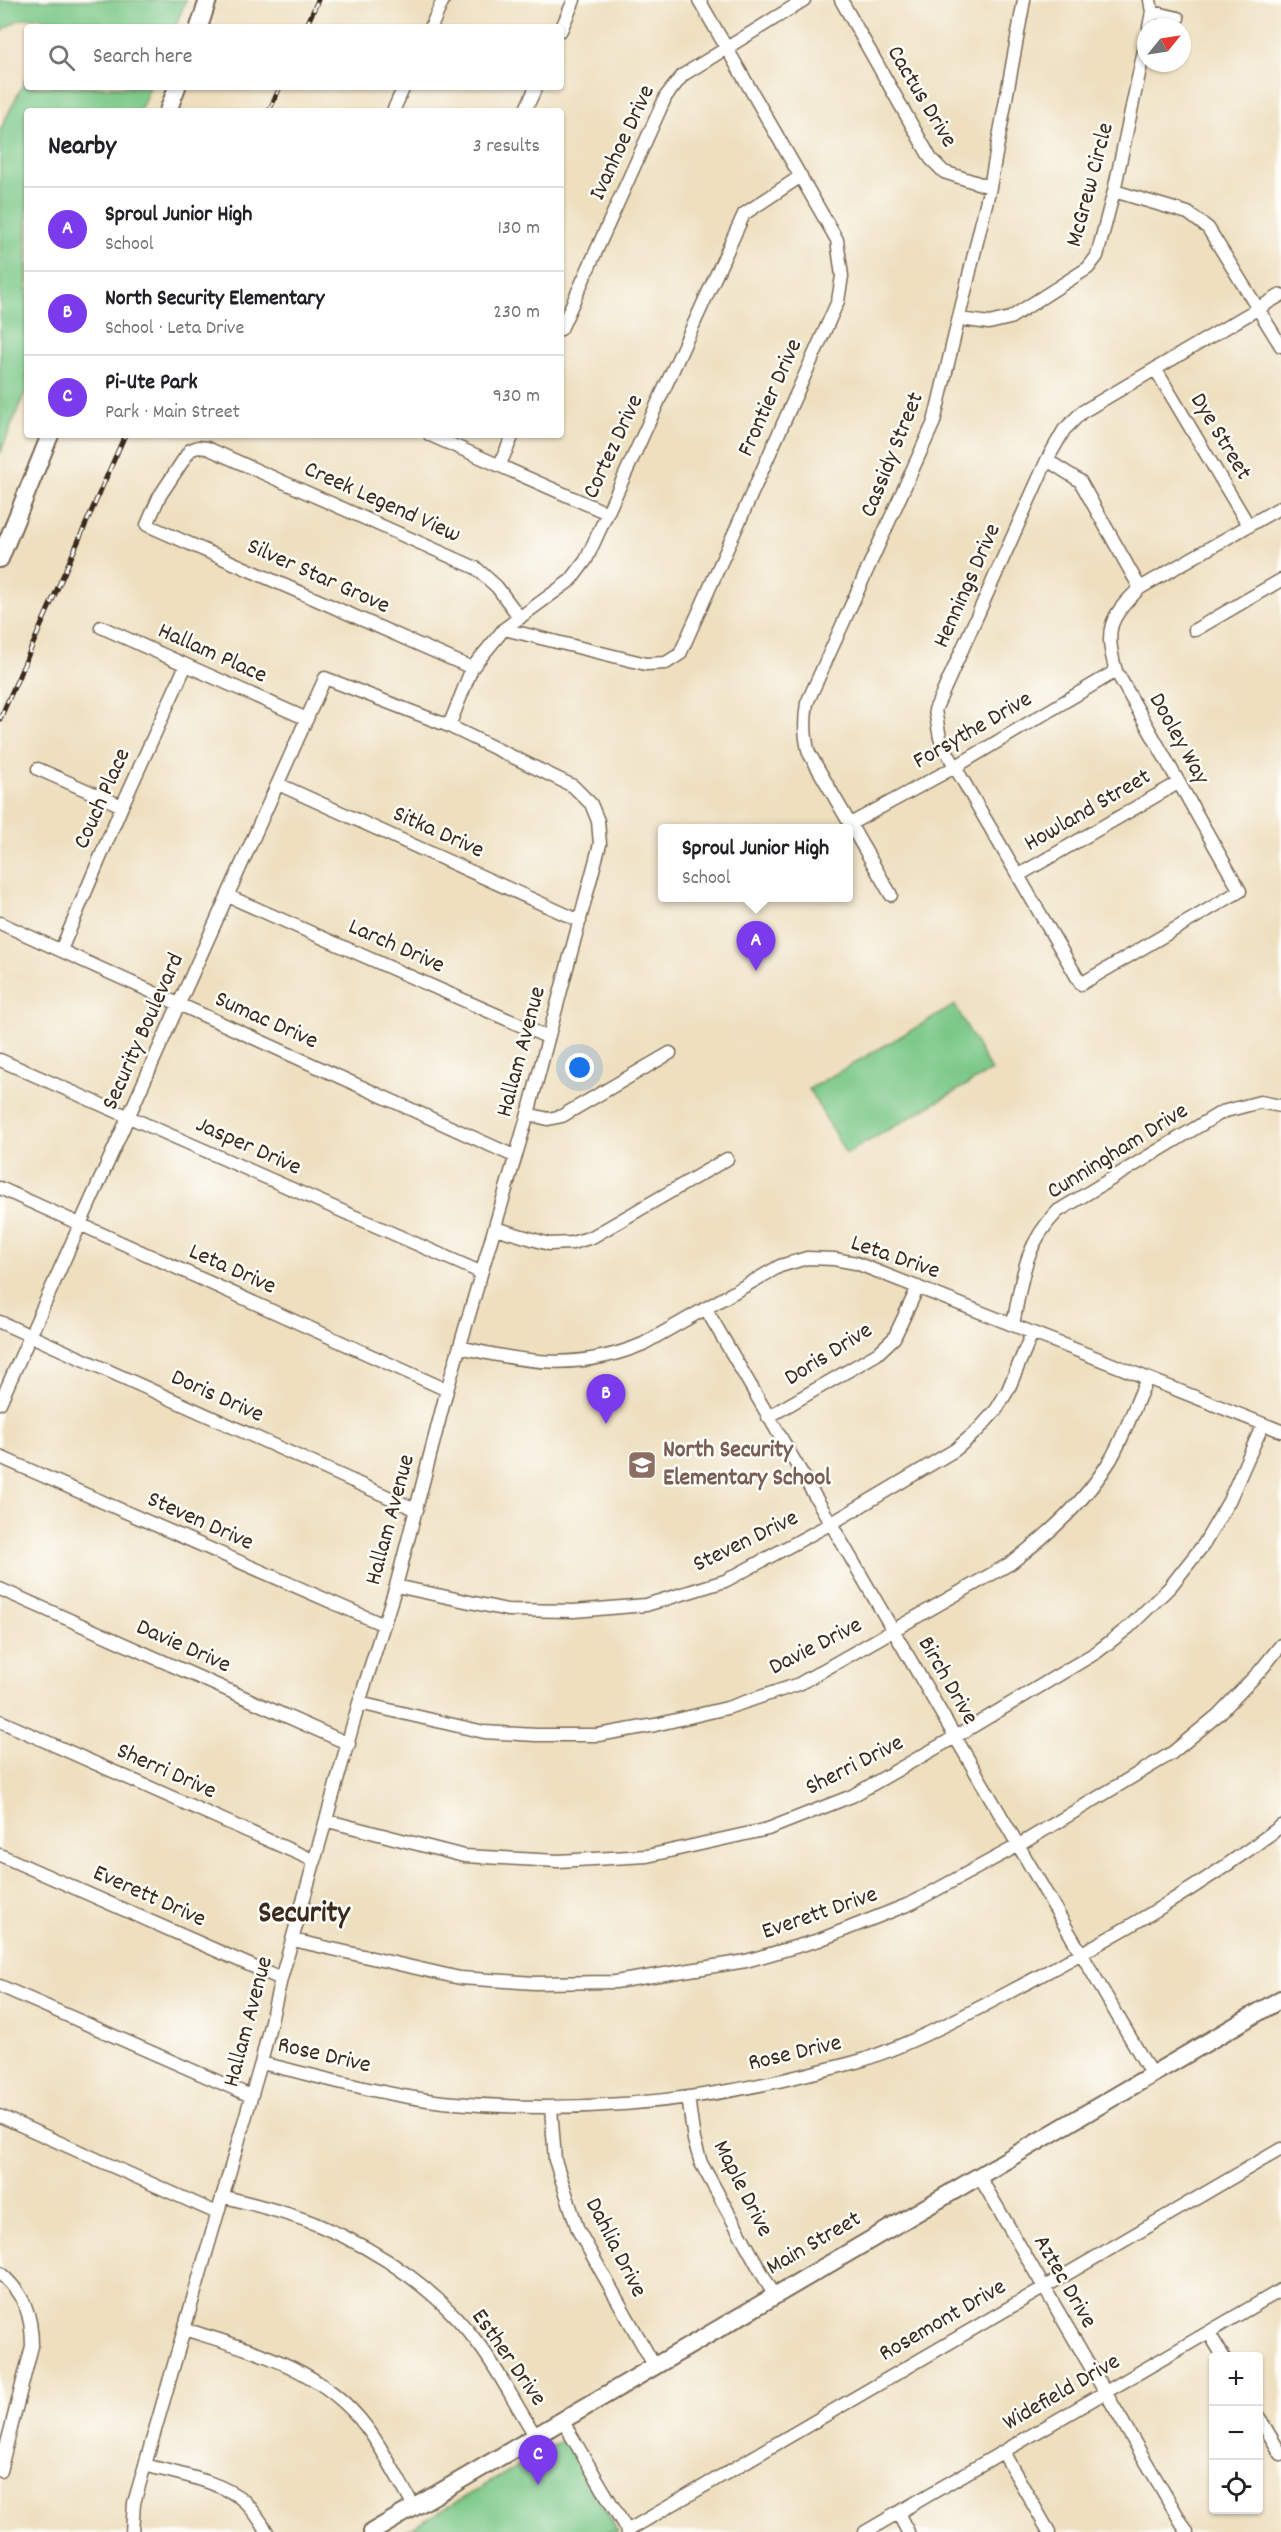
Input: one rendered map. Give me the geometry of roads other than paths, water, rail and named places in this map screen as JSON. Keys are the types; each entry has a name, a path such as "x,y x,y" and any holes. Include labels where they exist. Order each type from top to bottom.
{"main road":[{"path":"199,24 208,0"},
{"path":"169,108 176,90"},
{"path":"0,559 49,438"},
{"name":"Main Street","path":"372,2532 1281,1999"}],"street":[{"path":"432,24 443,0"},
{"path":"564,24 574,0"},
{"name":"Frontier Drive","path":"504,629 646,664 666,663 680,654 838,301 842,276 837,240 699,0"},
{"name":"Ivanhoe Drive","path":"564,322 666,96 683,75 726,46 804,0"},
{"name":"Cactus Drive","path":"841,0 931,159 944,172 990,187"},
{"name":"Cassidy Street","path":"850,824 809,753 804,722 807,703 934,422 990,187 1024,0"},
{"path":"1151,6 1178,18"},
{"name":"McGrew Circle","path":"960,319 989,323 1010,318 1088,268 1097,256 1114,191 1139,72"},
{"path":"394,108 403,90"},
{"path":"526,108 535,90"},
{"name":"Cortez Drive","path":"449,726 472,668 504,629 572,580 586,560 744,214 801,176"},
{"path":"1114,191 1188,213 1208,228 1281,346"},
{"name":"Hennings Drive","path":"1082,984 955,767 940,738 935,710 1047,460 1064,430 1082,412 1281,295"},
{"name":"Dye Street","path":"1156,370 1249,526"},
{"path":"437,438 607,513"},
{"path":"500,464 512,438"},
{"name":"Creek Legend View","path":"147,525 159,497 190,450 207,448 476,568 497,587 520,618"},
{"path":"1047,460 1080,481 1140,588"},
{"name":"Dooley Way","path":"1082,984 1240,891 1116,671 1108,646 1112,623 1121,606 1140,588 1281,507"},
{"name":"Silver Star Grove","path":"147,525 472,668"},
{"path":"1195,630 1281,580"},
{"name":"Hallam Place","path":"101,627 307,719"},
{"name":"Couch Place","path":"61,950 122,806 186,665"},
{"name":"Forsythe Drive","path":"850,824 955,767 1116,671"},
{"name":"Security Boulevard","path":"0,1403 325,678"},
{"name":"Hallam Avenue","path":"132,2532 134,2503 261,2063 281,1979 328,1821 359,1703 396,1586 447,1390 528,1114 600,844 598,821 591,804 573,786 449,726 325,678"},
{"path":"38,769 122,806"},
{"name":"Howland Street","path":"1019,875 1178,783"},
{"name":"Sitka Drive","path":"278,784 580,921"},
{"name":"Cassidy Street","path":"853,829 891,895"},
{"name":"Larch Drive","path":"228,896 547,1037"},
{"name":"Sumac Drive","path":"0,923 514,1156"},
{"path":"528,1114 548,1119 562,1116 669,1053"},
{"name":"Jasper Drive","path":"0,1060 480,1272"},
{"name":"Cunningham Drive","path":"1013,1325 1024,1265 1032,1244 1043,1226 1058,1211 1222,1112 1260,1102 1281,1106"},
{"path":"495,1228 549,1244 572,1243 592,1237 727,1159"},
{"name":"Leta Drive","path":"0,1188 447,1390"},
{"name":"Leta Drive","path":"460,1347 504,1358 540,1362 572,1363 596,1360 643,1344 780,1266 807,1258 834,1259 856,1263 1281,1431"},
{"name":"Doris Drive","path":"768,1417 878,1354 894,1338 918,1287"},
{"name":"Birch Drive","path":"706,1309 1152,2075"},
{"name":"Doris Drive","path":"0,1322 417,1510"},
{"name":"Steven Drive","path":"396,1586 507,1610 574,1611 646,1605 725,1581 832,1523 955,1450 996,1410 1008,1390 1032,1333"},
{"name":"Davie Drive","path":"359,1703 484,1732 598,1735 655,1725 727,1708 799,1684 1011,1563 1073,1511 1111,1459 1148,1379"},
{"name":"Sherri Drive","path":"328,1821 465,1856 558,1861 647,1856 768,1829 852,1796 1097,1652 1129,1627 1170,1587 1204,1544 1229,1500 1263,1424"},
{"name":"Steven Drive","path":"0,1456 384,1625"},
{"name":"Davie Drive","path":"0,1589 349,1744"},
{"name":"Everett Drive","path":"293,1940 460,1978 536,1983 615,1982 746,1961 819,1940 912,1903 1019,1845 1172,1753 1219,1714 1281,1645"},
{"name":"Sherri Drive","path":"0,1721 315,1861"},
{"name":"Rose Drive","path":"261,2063 387,2092 442,2102 551,2108 688,2097 779,2081 865,2059 950,2024 1083,1953 1212,1877 1281,1826"},
{"name":"Everett Drive","path":"0,1855 281,1979"},
{"path":"0,1986 251,2096"},
{"name":"Maple Drive","path":"688,2097 694,2140 701,2163 774,2295"},
{"name":"Dahlia Drive","path":"551,2108 555,2160 578,2230 654,2365"},
{"path":"0,2116 217,2212"},
{"name":"Rosemont Drive","path":"627,2531 1281,2149"},
{"name":"Aztec Drive","path":"979,2176 1187,2532"},
{"name":"Esther Drive","path":"222,2196 316,2224 364,2245 420,2283 457,2319 482,2349 535,2435"},
{"path":"0,2273 15,2287 26,2305 32,2328 32,2346 0,2471"},
{"name":"Widefield Drive","path":"865,2532 1281,2290"},
{"path":"184,2329 272,2357 309,2375 346,2404 367,2428 414,2507"},
{"path":"1209,2333 1221,2352"},
{"name":"Esther Drive","path":"562,2420 627,2531"},
{"path":"1263,2424 1281,2454"},
{"path":"1003,2452 1049,2532"},
{"path":"145,2465 223,2488 243,2500 258,2516 267,2532"},
{"path":"897,2513 908,2532"}],"railway":[{"path":"307,24 318,0"},
{"path":"270,108 279,90"},
{"path":"0,719 124,438"}],"place":[{"name":"Sproul Junior High","path":"756,971"},
{"name":"North Security Elementary","path":"606,1424"},
{"name":"North Security Elementary School","path":"642,1465"},
{"name":"Pi-Ute Park","path":"538,2485"}],"district":[{"name":"Security","path":"304,1915"}]}
